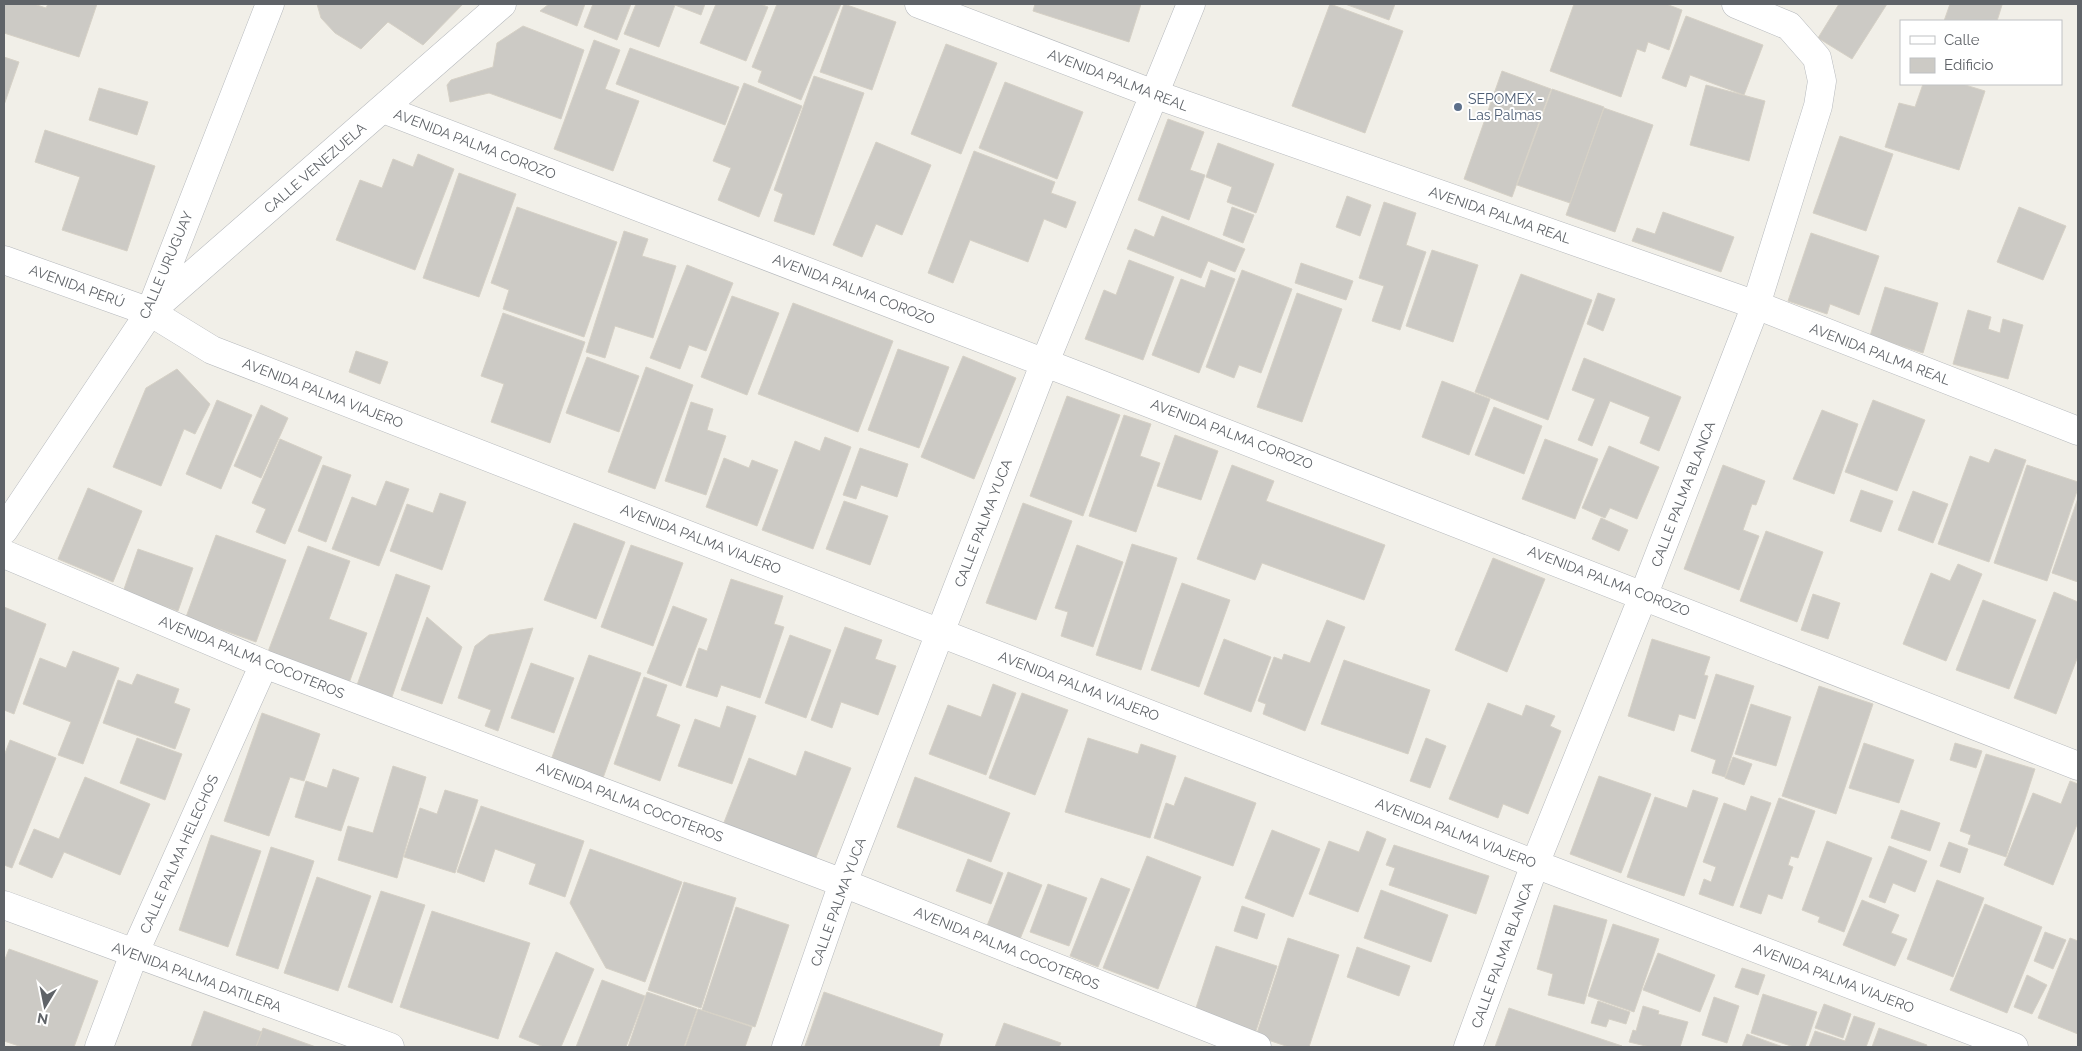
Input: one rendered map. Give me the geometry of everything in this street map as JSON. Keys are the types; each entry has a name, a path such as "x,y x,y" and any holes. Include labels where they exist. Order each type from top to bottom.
{"street":[{"name":"CALLE URUGUAY","path":"4,530 150,312 270,4"},
{"name":"CALLE VENEZUELA","path":"150,312 502,4"},
{"name":"AVENIDA PALMA REAL","path":"919,4 1154,94 1756,305 2078,431"},
{"name":"CALLE PALMA YUCA","path":"786,1047 843,883 1045,362 1191,4"},
{"name":"CALLE PALMA BLANCA","path":"1468,1047 1536,864 1644,594 1756,305 1818,106 1822,81 1817,58 1789,26 1736,4"},
{"name":"AVENIDA PALMA COROZO","path":"383,109 1045,362 1644,594 2078,766"},
{"name":"AVENIDA PERÚ","path":"4,260 150,312"},
{"name":"AVENIDA PALMA VIAJERO","path":"150,312 212,350 1536,864 2014,1047"},
{"name":"AVENIDA PALMA COCOTEROS","path":"4,554 264,664 843,883 1257,1047"},
{"name":"CALLE PALMA HELECHOS","path":"99,1047 134,954 264,664"},
{"name":"AVENIDA PALMA DATILERA","path":"4,906 390,1047"}],"building":[{"path":"4,4 34,4 46,8 48,4 97,4 79,57 4,33"},
{"path":"317,4 463,4 423,45 388,22 361,49 335,33 321,18"},
{"path":"549,4 585,4 577,26 540,11"},
{"path":"593,4 631,4 617,40 584,27"},
{"path":"636,4 705,4 701,15 675,5 659,47 624,34"},
{"path":"716,4 760,4 768,7 746,61 700,43"},
{"path":"777,4 841,4 801,100 758,82 762,71 752,67"},
{"path":"844,4 896,22 872,90 820,72"},
{"path":"1035,4 1141,4 1129,42 1033,11"},
{"path":"1330,4 1403,31 1365,133 1292,106"},
{"path":"1345,4 1395,4 1389,20"},
{"path":"1574,4 1666,4 1682,10 1669,50 1648,42 1645,52 1637,49 1621,97 1550,71"},
{"path":"1839,4 1887,4 1852,59 1818,38"},
{"path":"1950,4 2002,5 1997,20 1944,20"},
{"path":"1686,16 1763,45 1744,95 1690,75 1686,87 1662,78"},
{"path":"523,26 584,50 561,119 489,93 450,102 447,85 451,80 493,67 497,43"},
{"path":"594,40 620,50 605,89 639,101 613,171 554,149"},
{"path":"946,44 997,63 961,154 911,134"},
{"path":"630,48 739,87 725,125 616,84"},
{"path":"4,57 19,62 4,105"},
{"path":"1502,71 1551,89 1512,197 1464,179"},
{"path":"814,76 864,93 814,235 774,221 783,194 774,190"},
{"path":"1005,82 1083,112 1057,179 979,148"},
{"path":"744,83 802,106 759,217 718,200 731,168 713,161"},
{"path":"1706,85 1765,101 1749,161 1690,145"},
{"path":"1923,85 1965,85 1985,91 1959,170 1885,147 1899,103 1915,107"},
{"path":"99,88 148,102 137,135 89,120"},
{"path":"1552,89 1604,107 1570,203 1517,185"},
{"path":"1604,108 1653,125 1615,232 1566,215"},
{"path":"1168,119 1204,132 1190,170 1205,175 1189,220 1138,200"},
{"path":"45,130 155,166 127,251 62,230 80,177 35,162"},
{"path":"1840,136 1893,154 1866,231 1813,213"},
{"path":"876,142 931,165 902,235 876,224 862,257 833,245"},
{"path":"1218,143 1274,164 1256,213 1227,202 1232,187 1206,177"},
{"path":"974,151 1055,182 1051,193 1076,202 1066,228 1044,219 1028,262 970,240 953,283 928,273"},
{"path":"418,154 454,169 415,270 336,240 360,180 382,188 393,159 413,167"},
{"path":"459,173 516,194 479,297 423,278"},
{"path":"1347,196 1371,205 1360,236 1336,227"},
{"path":"1384,202 1416,213 1406,245 1426,252 1400,330 1372,321 1384,286 1359,278"},
{"path":"517,207 617,242 584,337 503,309 509,290 491,283"},
{"path":"1232,207 1254,215 1243,243 1223,235"},
{"path":"2019,207 2066,226 2043,280 1997,262"},
{"path":"1663,212 1734,237 1721,272 1632,241 1637,228 1655,234"},
{"path":"1162,216 1245,249 1235,272 1208,261 1201,278 1127,249 1135,229 1154,237"},
{"path":"624,231 648,239 642,256 676,266 653,338 615,326 605,358 586,352"},
{"path":"1811,233 1879,256 1859,315 1830,304 1827,314 1788,301"},
{"path":"1432,250 1478,265 1453,342 1406,326"},
{"path":"1129,260 1174,277 1143,360 1085,339 1104,290 1116,295"},
{"path":"1301,263 1353,281 1346,300 1295,283"},
{"path":"687,265 733,283 706,351 689,345 680,369 650,358"},
{"path":"1211,270 1235,279 1199,373 1152,355 1181,279 1205,288"},
{"path":"1242,270 1292,289 1261,373 1239,365 1234,378 1206,367"},
{"path":"1521,274 1592,300 1548,420 1475,392"},
{"path":"1885,287 1938,303 1923,353 1870,336"},
{"path":"1297,293 1342,309 1302,422 1257,407"},
{"path":"1598,293 1615,299 1603,331 1587,324"},
{"path":"732,296 779,313 747,395 701,377"},
{"path":"793,303 893,341 858,432 758,394"},
{"path":"1968,310 1991,317 1988,329 2000,333 2003,319 2023,325 2008,379 1953,364"},
{"path":"503,313 585,342 550,443 491,422 504,384 481,376"},
{"path":"898,349 949,367 919,448 868,430"},
{"path":"356,351 388,362 380,384 349,372"},
{"path":"963,356 1016,378 974,479 921,457"},
{"path":"587,357 639,376 619,432 566,413"},
{"path":"1584,358 1681,397 1659,451 1640,443 1650,417 1610,401 1592,446 1578,440 1595,399 1572,390"},
{"path":"646,367 693,385 655,489 608,472"},
{"path":"177,369 210,404 195,434 184,429 161,486 113,467 146,388"},
{"path":"1442,381 1490,399 1469,455 1422,437"},
{"path":"1067,396 1120,415 1083,516 1030,496"},
{"path":"217,400 252,415 221,489 186,474"},
{"path":"1873,400 1925,420 1897,491 1845,472"},
{"path":"691,402 713,409 707,430 726,436 706,495 665,481"},
{"path":"261,405 288,418 261,478 234,466"},
{"path":"1494,407 1542,426 1524,474 1475,455"},
{"path":"1822,410 1858,424 1834,494 1793,479"},
{"path":"1124,415 1151,424 1140,456 1160,463 1136,532 1089,516"},
{"path":"1175,435 1218,451 1201,500 1157,486"},
{"path":"825,437 851,447 813,549 762,530 795,441 820,451"},
{"path":"280,439 322,457 285,544 256,532 266,509 252,503"},
{"path":"1545,439 1598,459 1575,519 1522,499"},
{"path":"1609,446 1659,467 1637,519 1610,508 1605,518 1582,508"},
{"path":"860,448 908,464 897,497 861,485 856,499 843,495"},
{"path":"1995,449 2026,460 1989,562 1938,544 1970,456 1989,463"},
{"path":"724,458 749,468 752,460 778,470 757,526 706,507"},
{"path":"323,465 351,475 326,542 298,531"},
{"path":"1232,465 1274,481 1266,501 1385,545 1364,600 1262,563 1255,580 1197,559"},
{"path":"1723,465 1765,481 1756,505 1752,504 1743,530 1759,536 1739,590 1684,569"},
{"path":"2027,465 2078,482 2078,488 2047,581 1994,563"},
{"path":"386,481 409,489 379,566 332,549 352,497 376,506"},
{"path":"88,488 142,511 113,582 58,559"},
{"path":"1861,490 1893,501 1881,532 1850,521"},
{"path":"1913,491 1948,504 1933,543 1898,530"},
{"path":"440,493 466,502 442,570 390,551 407,504 433,513"},
{"path":"2078,498 2078,582 2052,573"},
{"path":"844,501 888,516 870,565 826,549"},
{"path":"1023,503 1072,521 1036,620 986,603"},
{"path":"1601,518 1628,530 1619,551 1592,539"},
{"path":"574,523 625,542 596,619 544,600"},
{"path":"1766,531 1823,552 1797,622 1740,601"},
{"path":"216,535 286,560 256,642 186,617"},
{"path":"1132,544 1177,558 1141,670 1096,655"},
{"path":"631,545 683,563 653,646 601,627"},
{"path":"1077,545 1123,562 1093,647 1061,636 1068,612 1055,608"},
{"path":"308,546 350,561 329,619 367,633 348,686 266,657"},
{"path":"138,549 193,568 178,611 123,592"},
{"path":"1493,558 1545,579 1507,672 1455,650"},
{"path":"1958,564 1982,574 1946,661 1903,644 1931,573 1950,581"},
{"path":"396,574 430,586 391,700 356,688"},
{"path":"731,579 783,596 774,624 784,627 760,698 721,685 717,697 686,687 699,648 707,651"},
{"path":"1182,583 1230,600 1199,687 1151,670"},
{"path":"2054,592 2078,602 2078,656 2056,714 2014,698"},
{"path":"1813,594 1840,603 1828,639 1801,630"},
{"path":"1983,600 2036,620 2009,689 1956,670"},
{"path":"673,606 707,619 681,686 647,673"},
{"path":"4,607 46,624 14,714 4,710"},
{"path":"427,617 462,647 442,704 401,690"},
{"path":"1327,620 1345,627 1305,731 1263,714 1266,704 1258,701 1274,657 1282,660 1284,654 1310,663"},
{"path":"845,627 882,640 875,659 896,666 878,715 841,702 832,728 811,720"},
{"path":"533,628 498,731 485,726 491,710 458,698 475,646 489,635"},
{"path":"790,635 831,650 806,718 765,703"},
{"path":"1224,639 1271,657 1251,712 1204,694"},
{"path":"1652,639 1710,657 1704,675 1708,676 1695,719 1679,714 1674,731 1628,716"},
{"path":"73,651 119,668 83,764 58,755 71,722 23,704 40,658 66,668"},
{"path":"589,655 641,673 603,778 551,760"},
{"path":"1344,660 1430,690 1408,754 1321,724"},
{"path":"531,663 574,678 554,733 511,718"},
{"path":"137,674 179,689 174,703 190,709 175,749 103,723 118,680 132,685"},
{"path":"1716,674 1754,686 1725,777 1712,773 1716,760 1691,751"},
{"path":"644,677 667,685 656,716 680,725 660,781 614,764"},
{"path":"993,684 1016,693 986,775 929,754 948,705 981,717"},
{"path":"1819,686 1873,704 1836,814 1782,796"},
{"path":"1022,693 1068,710 1035,795 989,778"},
{"path":"1488,703 1522,716 1526,705 1555,716 1550,726 1561,731 1528,814 1503,804 1498,818 1449,799"},
{"path":"1751,704 1791,717 1776,766 1735,754"},
{"path":"727,706 756,716 732,784 678,766 695,719 720,728"},
{"path":"262,713 320,734 304,781 290,777 269,836 224,821"},
{"path":"137,738 182,754 165,800 120,783"},
{"path":"1088,738 1138,754 1141,744 1176,756 1150,838 1065,812"},
{"path":"1426,738 1446,746 1430,788 1410,781"},
{"path":"10,740 56,758 12,868 4,865 4,756"},
{"path":"1864,743 1914,760 1899,803 1849,788"},
{"path":"1955,743 1982,751 1976,768 1950,760"},
{"path":"805,751 851,768 815,860 723,825 749,758 796,776"},
{"path":"1986,754 2035,769 2006,857 1968,844 1971,835 1960,831"},
{"path":"1733,757 1752,764 1744,785 1725,778"},
{"path":"393,766 426,777 397,878 338,860 348,826 373,833"},
{"path":"333,769 359,778 341,831 295,817 306,781 327,788"},
{"path":"1599,776 1651,794 1621,873 1570,854"},
{"path":"85,777 150,804 120,875 64,852 52,878 19,864 34,829 59,839"},
{"path":"915,777 1010,813 991,862 897,827"},
{"path":"1185,777 1256,803 1233,866 1154,838 1166,803 1174,806"},
{"path":"2070,781 2078,784 2078,822 2053,885 2004,865 2033,793 2061,804"},
{"path":"445,790 478,800 455,873 404,857 420,808 437,814"},
{"path":"1693,790 1718,798 1684,896 1627,877 1655,797 1687,808"},
{"path":"1751,796 1771,803 1733,906 1699,894 1704,879 1711,882 1716,867 1703,862 1724,803 1746,811"},
{"path":"1779,798 1815,811 1798,858 1791,856 1788,865 1793,867 1782,899 1768,894 1761,914 1740,907"},
{"path":"481,806 584,841 565,897 529,884 536,864 495,849 484,882 457,872"},
{"path":"1901,810 1940,823 1930,851 1891,838"},
{"path":"1272,830 1320,849 1293,917 1245,898"},
{"path":"1367,831 1386,839 1358,912 1309,894 1329,841 1359,852"},
{"path":"211,835 261,851 228,947 179,930"},
{"path":"1827,841 1872,858 1844,932 1818,922 1820,917 1802,910"},
{"path":"1949,842 1968,849 1960,873 1940,866"},
{"path":"1394,845 1489,876 1476,914 1389,885 1395,868 1386,865"},
{"path":"1889,846 1927,861 1915,892 1893,883 1885,903 1869,897"},
{"path":"271,847 314,861 278,969 236,955"},
{"path":"590,849 682,882 645,982 606,968 570,903"},
{"path":"1147,856 1201,877 1158,989 1103,968"},
{"path":"968,859 1003,873 991,904 956,891"},
{"path":"1008,872 1042,885 1018,944 985,931"},
{"path":"317,877 371,896 338,991 284,973"},
{"path":"1101,878 1130,889 1098,967 1070,956"},
{"path":"1937,880 1984,898 1953,977 1907,959"},
{"path":"684,882 736,898 701,1008 648,990"},
{"path":"1048,884 1087,898 1069,946 1030,932"},
{"path":"1381,890 1448,915 1431,962 1364,938"},
{"path":"381,891 425,905 392,1003 348,987"},
{"path":"1862,900 1899,915 1891,933 1907,939 1895,966 1843,945"},
{"path":"1985,904 2042,927 2007,1013 1950,990"},
{"path":"1554,905 1607,920 1584,1004 1548,995 1553,974 1537,969"},
{"path":"1242,906 1265,914 1257,939 1234,931"},
{"path":"736,907 789,925 755,1027 702,1010"},
{"path":"432,911 530,943 498,1039 400,1007"},
{"path":"1613,924 1659,939 1634,1012 1588,996"},
{"path":"2045,932 2066,940 2053,969 2034,961"},
{"path":"1288,938 1339,955 1309,1047 1289,1047 1256,1036"},
{"path":"2070,938 2078,941 2078,1034 2038,1018"},
{"path":"1216,946 1277,966 1255,1034 1194,1014"},
{"path":"1357,947 1410,966 1399,996 1347,977"},
{"path":"9,949 98,981 74,1047 22,1047 4,1041 4,962"},
{"path":"556,952 594,969 561,1047 544,1047 519,1037"},
{"path":"1658,953 1715,975 1700,1012 1643,990"},
{"path":"1742,968 1765,975 1758,995 1735,987"},
{"path":"2027,975 2047,985 2032,1014 2014,1007"},
{"path":"602,980 645,996 626,1047 576,1047"},
{"path":"647,992 697,1009 684,1047 628,1047"},
{"path":"824,992 943,1034 939,1047 805,1046"},
{"path":"1763,994 1817,1012 1805,1047 1794,1047 1751,1033"},
{"path":"1714,997 1739,1006 1727,1043 1702,1035"},
{"path":"1598,1001 1630,1012 1626,1024 1609,1019 1606,1027 1591,1023"},
{"path":"1824,1004 1851,1014 1843,1038 1815,1028"},
{"path":"1643,1006 1659,1011 1658,1014 1688,1022 1680,1047 1650,1047 1629,1042 1633,1030 1636,1031"},
{"path":"1509,1008 1622,1046 1495,1047"},
{"path":"698,1009 752,1027 745,1047 685,1047"},
{"path":"204,1011 262,1032 256,1047 191,1047"},
{"path":"1854,1016 1875,1023 1866,1047 1809,1047 1815,1031 1845,1041"},
{"path":"1004,1023 1061,1043 1059,1047 995,1047"},
{"path":"263,1028 316,1047 256,1047"},
{"path":"1879,1028 1927,1045 1926,1047 1872,1047"},
{"path":"1747,1034 1783,1047 1742,1047"}],"place":[{"name":"SEPOMEX - Las Palmas","path":"1458,107"}]}
